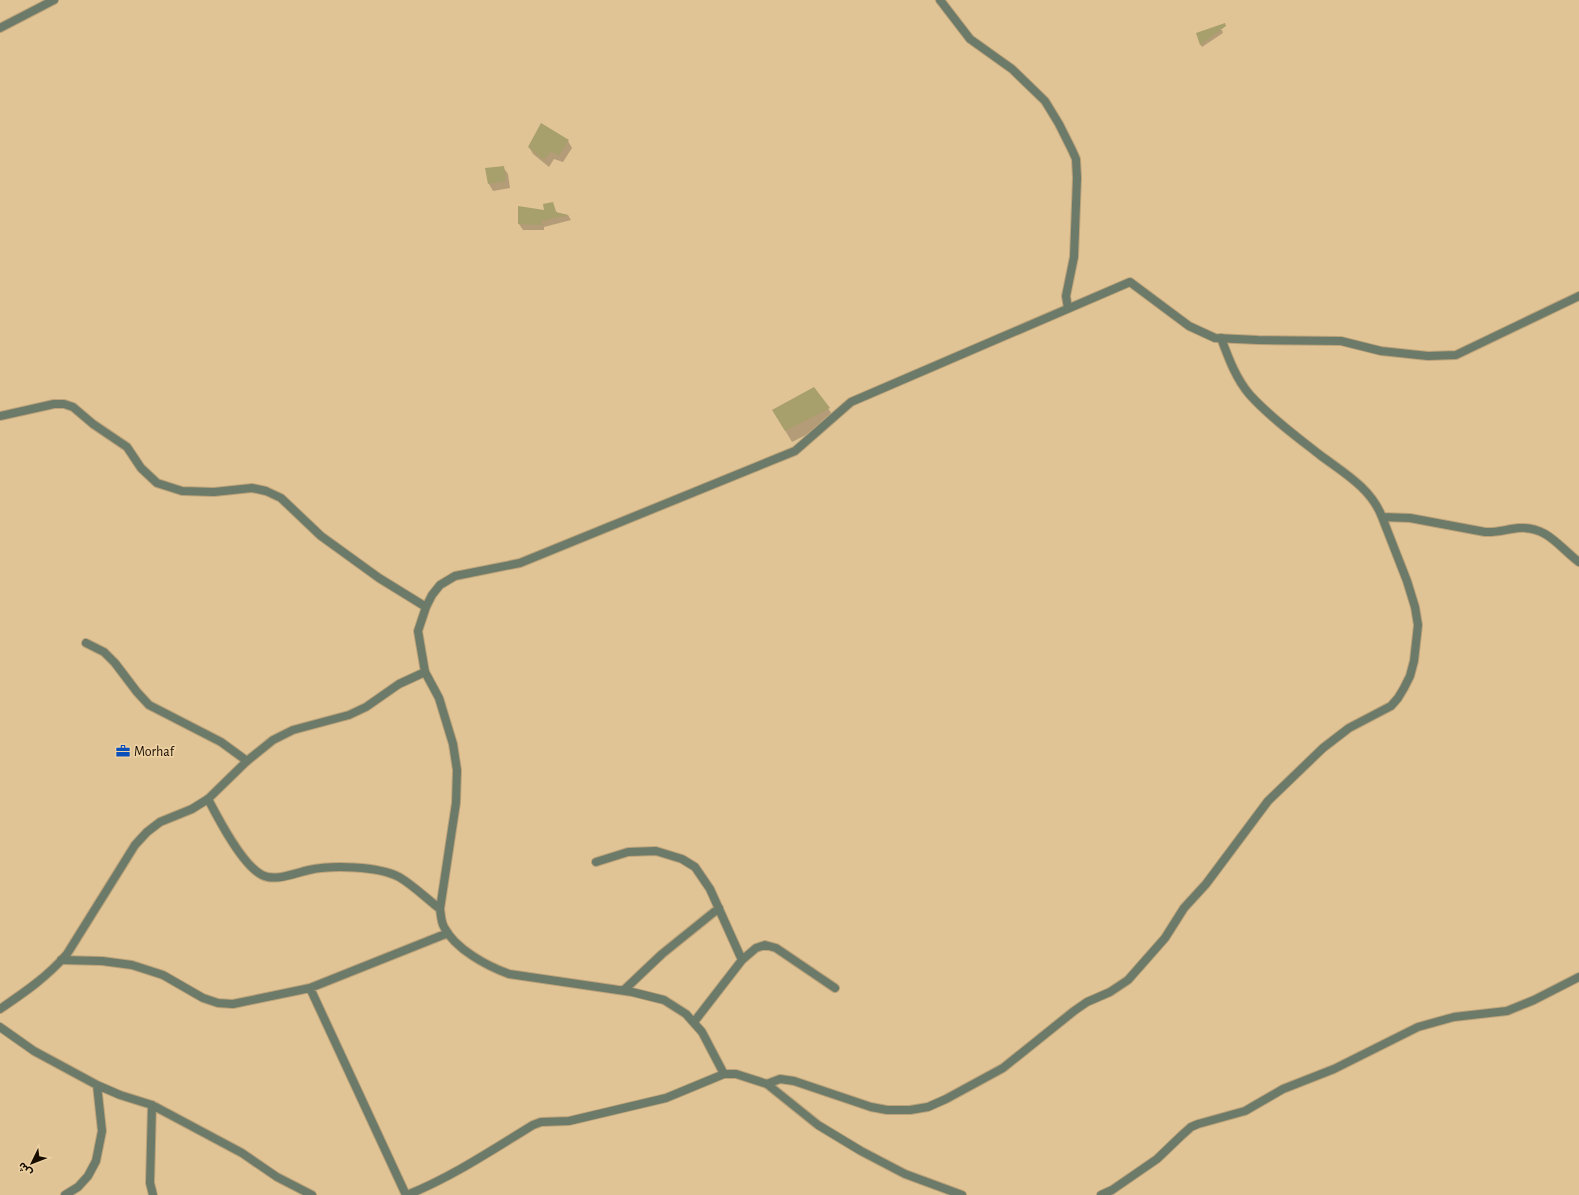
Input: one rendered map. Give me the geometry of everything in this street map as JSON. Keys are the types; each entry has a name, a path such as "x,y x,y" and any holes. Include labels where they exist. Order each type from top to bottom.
{"street":[{"path":"0,28 54,0"},
{"path":"940,0 970,39 1012,68 1045,101 1059,124 1076,159 1077,178 1074,257 1066,296 1068,308"},
{"path":"724,1074 702,1032 694,1022 686,1014 664,1000 624,990 509,974 493,968 451,939 443,926 440,909 456,803 457,770 453,744 439,698 425,672 418,631 426,607 432,595 440,585 455,576 520,564 795,451 851,402 1130,282 1189,326 1215,338 1341,341 1381,351 1428,356 1456,355 1579,296"},
{"path":"767,1084 780,1079 794,1081 866,1105 888,1110 910,1110 928,1106 946,1099 1003,1068 1074,1011 1087,1002 1110,992 1128,980 1165,938 1184,908 1206,884 1268,801 1323,748 1349,728 1391,706 1398,698 1410,676 1414,661 1418,625 1415,607 1409,588 1378,506 1371,496 1357,482 1313,449 1268,412 1251,395 1242,384 1221,338"},
{"path":"0,416 54,404 64,404 73,407 93,424 123,444 141,468 157,483 182,492 214,492 252,488 266,491 280,498 321,536 379,578 426,607"},
{"path":"1382,517 1410,518 1484,532 1495,532 1518,528 1538,530 1546,534 1579,562"},
{"path":"86,642 104,652 116,663 137,692 149,705 221,742 247,761"},
{"path":"0,1010 38,983 67,954 135,845 147,832 160,822 192,809 208,799 247,761 273,740 293,730 350,715 366,707 399,684 425,672"},
{"path":"208,799 220,823 251,867 263,875 274,878 317,868 373,868 399,877 440,909"},
{"path":"596,862 628,852 656,851 682,859 695,867 710,889 742,960"},
{"path":"624,990 662,954 719,908"},
{"path":"61,960 102,961 132,965 163,975 203,998 218,1003 233,1004 310,988 448,933"},
{"path":"694,1022 742,960 756,948 765,945 776,948 835,988"},
{"path":"1101,1195 1112,1190 1157,1159 1186,1132 1198,1124 1245,1111 1283,1089 1334,1069 1418,1027 1454,1017 1507,1011 1534,1000 1579,977"},
{"path":"310,988 406,1195 451,1174 533,1125 541,1122 569,1120 666,1098 724,1074 736,1074 767,1084 818,1126 861,1151 905,1174 962,1195"},
{"path":"0,1027 34,1051 96,1085 120,1095 152,1105 242,1153 277,1177 312,1195"},
{"path":"65,1195 78,1187 88,1176 96,1161 102,1131 96,1085"},
{"path":"152,1105 150,1184 153,1195"}],"building":[{"path":"1225,23 1226,26 1200,45 1196,33"},
{"path":"541,123 569,140 559,155 550,152 544,160 528,147"},
{"path":"504,166 506,181 488,184 485,168"},
{"path":"553,202 556,212 568,215 541,221 542,225 518,224 518,206 544,210 543,204"},
{"path":"814,387 830,408 785,431 772,410"}],"place":[{"name":"Morhaf","path":"123,751"}]}
